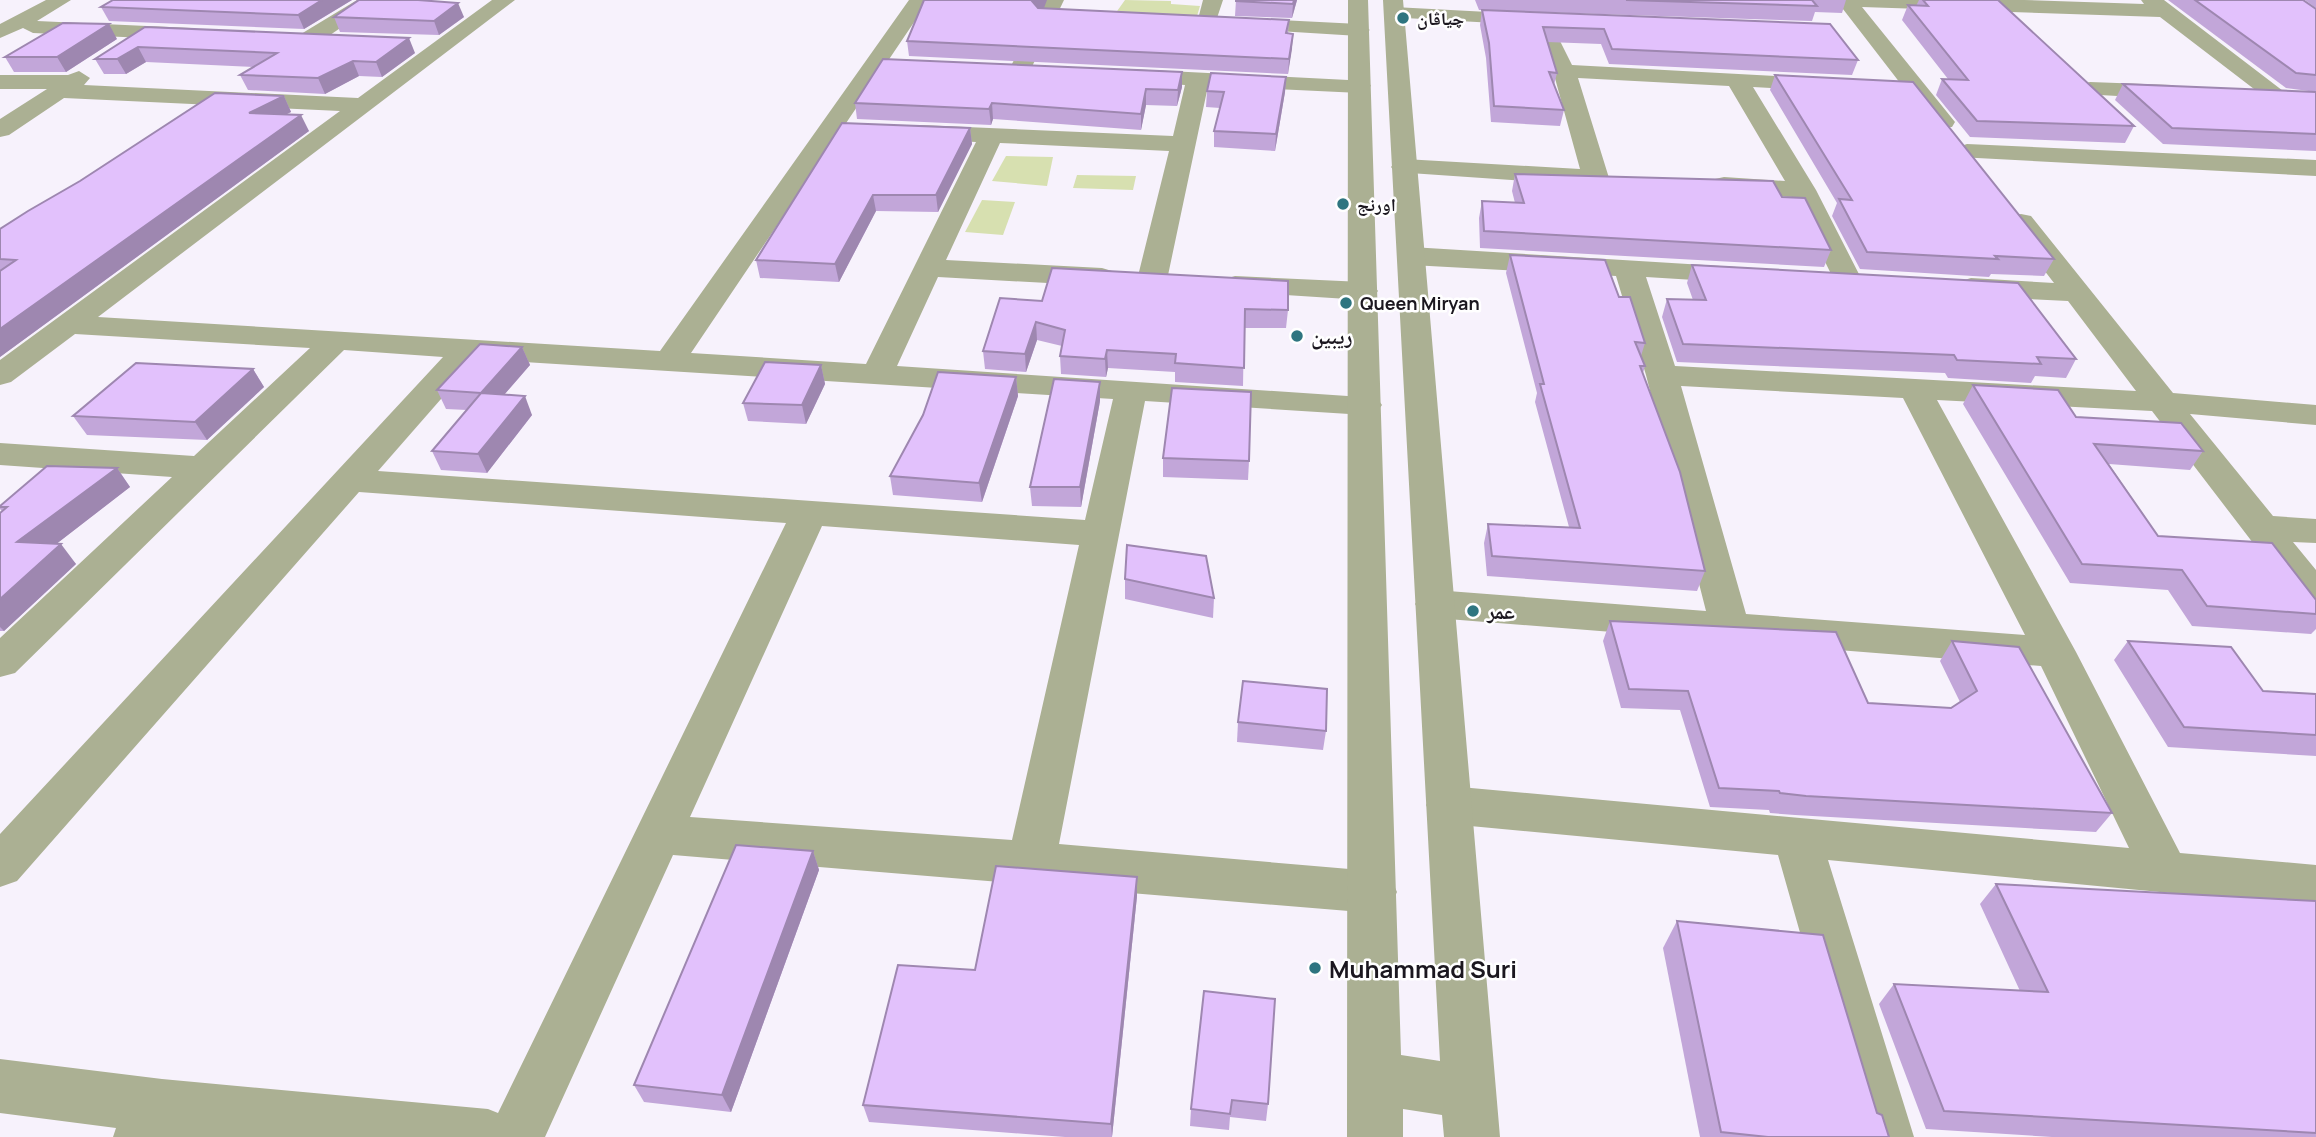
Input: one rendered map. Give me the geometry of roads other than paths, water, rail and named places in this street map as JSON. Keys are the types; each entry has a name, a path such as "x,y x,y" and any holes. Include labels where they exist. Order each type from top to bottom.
{"street":[{"path":"0,32 61,0"},
{"path":"309,39 371,0"},
{"path":"0,375 505,0"},
{"path":"669,362 919,0"},
{"path":"1207,23 1213,0"},
{"path":"1847,0 1998,6 2158,6 2279,97"},
{"path":"1847,0 2316,597"},
{"path":"1998,6 2019,24"},
{"path":"1376,1077 1471,1115 1393,7 1567,20"},
{"path":"1020,70 1050,8 1073,17"},
{"path":"1180,22 1359,15 1375,1137"},
{"path":"1540,19 1564,71 1596,178"},
{"path":"33,27 215,35"},
{"path":"1845,31 1872,32"},
{"path":"116,54 148,32"},
{"path":"282,38 350,41"},
{"path":"418,43 445,44"},
{"path":"875,65 902,65"},
{"path":"0,130 94,68"},
{"path":"994,69 1048,72"},
{"path":"2069,70 2117,116"},
{"path":"1564,71 1847,85"},
{"path":"1102,74 1360,86"},
{"path":"1179,281 1183,144 1198,79"},
{"path":"1737,80 1802,190 1847,280"},
{"path":"0,82 218,98 364,105"},
{"path":"1888,86 1916,88"},
{"path":"2090,89 2198,94"},
{"path":"2238,95 2304,98"},
{"path":"184,120 218,98"},
{"path":"831,128 858,129"},
{"path":"898,131 1183,144"},
{"path":"2135,133 2162,160"},
{"path":"877,375 991,135"},
{"path":"1967,152 2316,168"},
{"path":"1404,167 1623,179"},
{"path":"1692,183 1802,190"},
{"path":"1362,212 1408,214"},
{"path":"1410,256 1765,275"},
{"path":"1628,267 1662,375 1730,627"},
{"path":"929,268 1363,291"},
{"path":"1942,285 2077,293"},
{"path":"71,324 1365,405"},
{"path":"0,662 336,341"},
{"path":"0,867 468,349"},
{"path":"1662,375 2163,402 2316,415"},
{"path":"1914,388 2055,652 2165,872"},
{"path":"1031,862 1131,391"},
{"path":"0,454 204,468"},
{"path":"350,480 1101,534"},
{"path":"516,1137 810,512"},
{"path":"2262,528 2316,531"},
{"path":"1435,604 2055,652"},
{"path":"1449,805 2316,886"},
{"path":"657,834 1031,862 1373,892"},
{"path":"1797,838 1886,1137"},
{"path":"0,1086 152,1122 488,1137"}],"place":[{"name":"چياڤان","path":"1403,18"},
{"name":"اورنج","path":"1343,204"},
{"name":"Queen Miryan","path":"1346,303"},
{"name":"ريبين","path":"1297,336"},
{"name":"عمر","path":"1473,611"},
{"name":"Muhammad Suri","path":"1315,968"}]}
